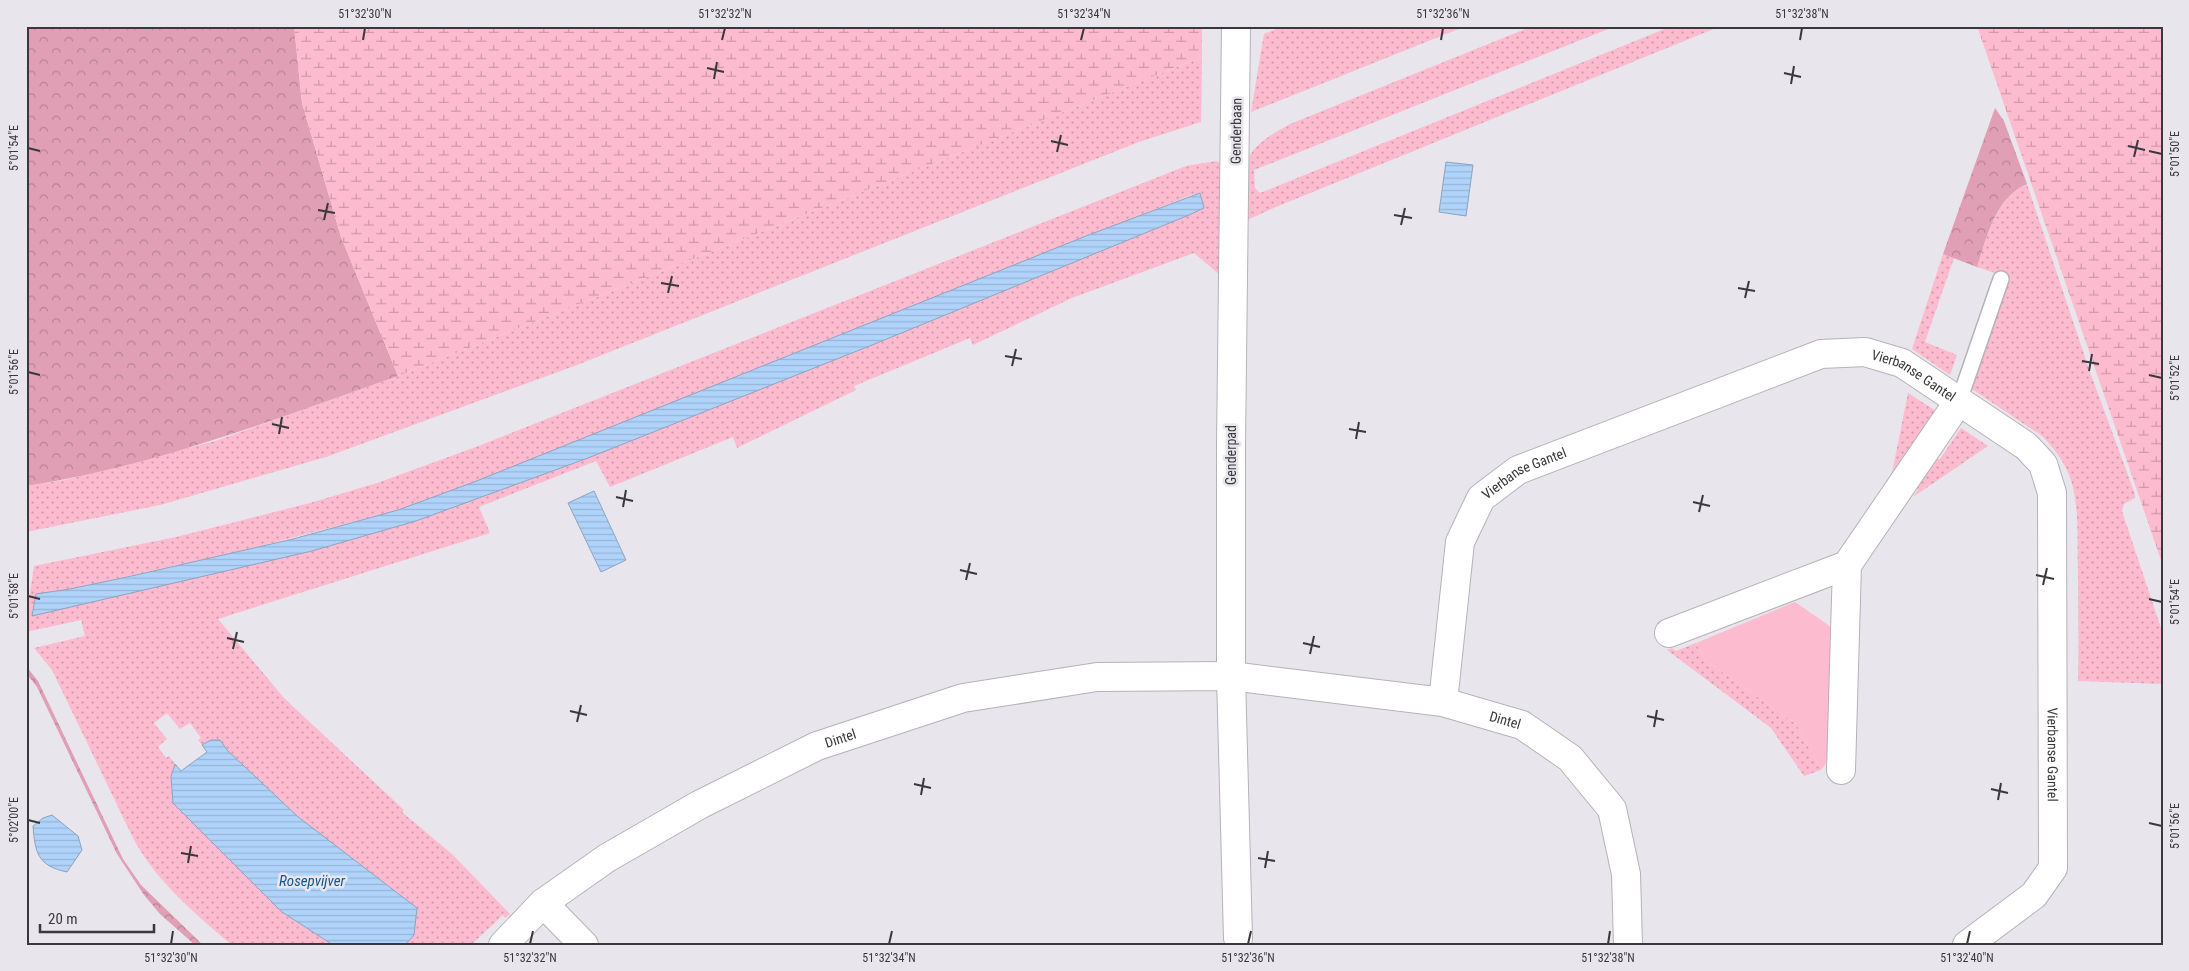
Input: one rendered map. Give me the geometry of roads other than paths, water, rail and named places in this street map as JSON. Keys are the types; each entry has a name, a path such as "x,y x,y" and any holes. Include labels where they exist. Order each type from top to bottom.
{"street":[{"name":"Genderbaan","path":"1234,235 1236,26"},
{"name":"Genderpad","path":"1231,676 1231,445 1234,235"},
{"name":"Vierbanse Gantel","path":"1443,702 1460,542 1481,498 1518,470 1821,354 1865,352 1902,363 2026,446 2043,464 2052,493 2052,868 2034,895 1967,945"},
{"path":"1841,770 1847,565 1959,401"},
{"path":"1669,633 1847,565"},
{"name":"Dintel","path":"503,945 544,903 624,848 699,806 817,746 954,701 1097,677 1231,676 1443,702 1522,725 1570,758 1612,809 1626,874 1628,945"},
{"path":"1231,676 1238,938"},
{"path":"544,903 584,945"}],"lane":[{"path":"1959,401 2001,279"}],"water":[{"path":"1446,162 1473,165 1466,216 1439,212"},
{"path":"1200,193 1204,208 1189,215 877,343 588,458 416,521 312,551 32,616 36,594 136,575 293,539 398,510 474,482 1086,236"},
{"path":"594,491 626,560 601,572 568,503"},
{"name":"Rosepvijver","path":"211,740 220,740 227,750 297,816 417,908 414,935 405,945 333,945 282,912 173,803 171,777 175,764 181,771 207,752 202,745"},
{"path":"52,815 78,836 82,850 67,872 44,862 35,844 33,826 43,818"}]}
